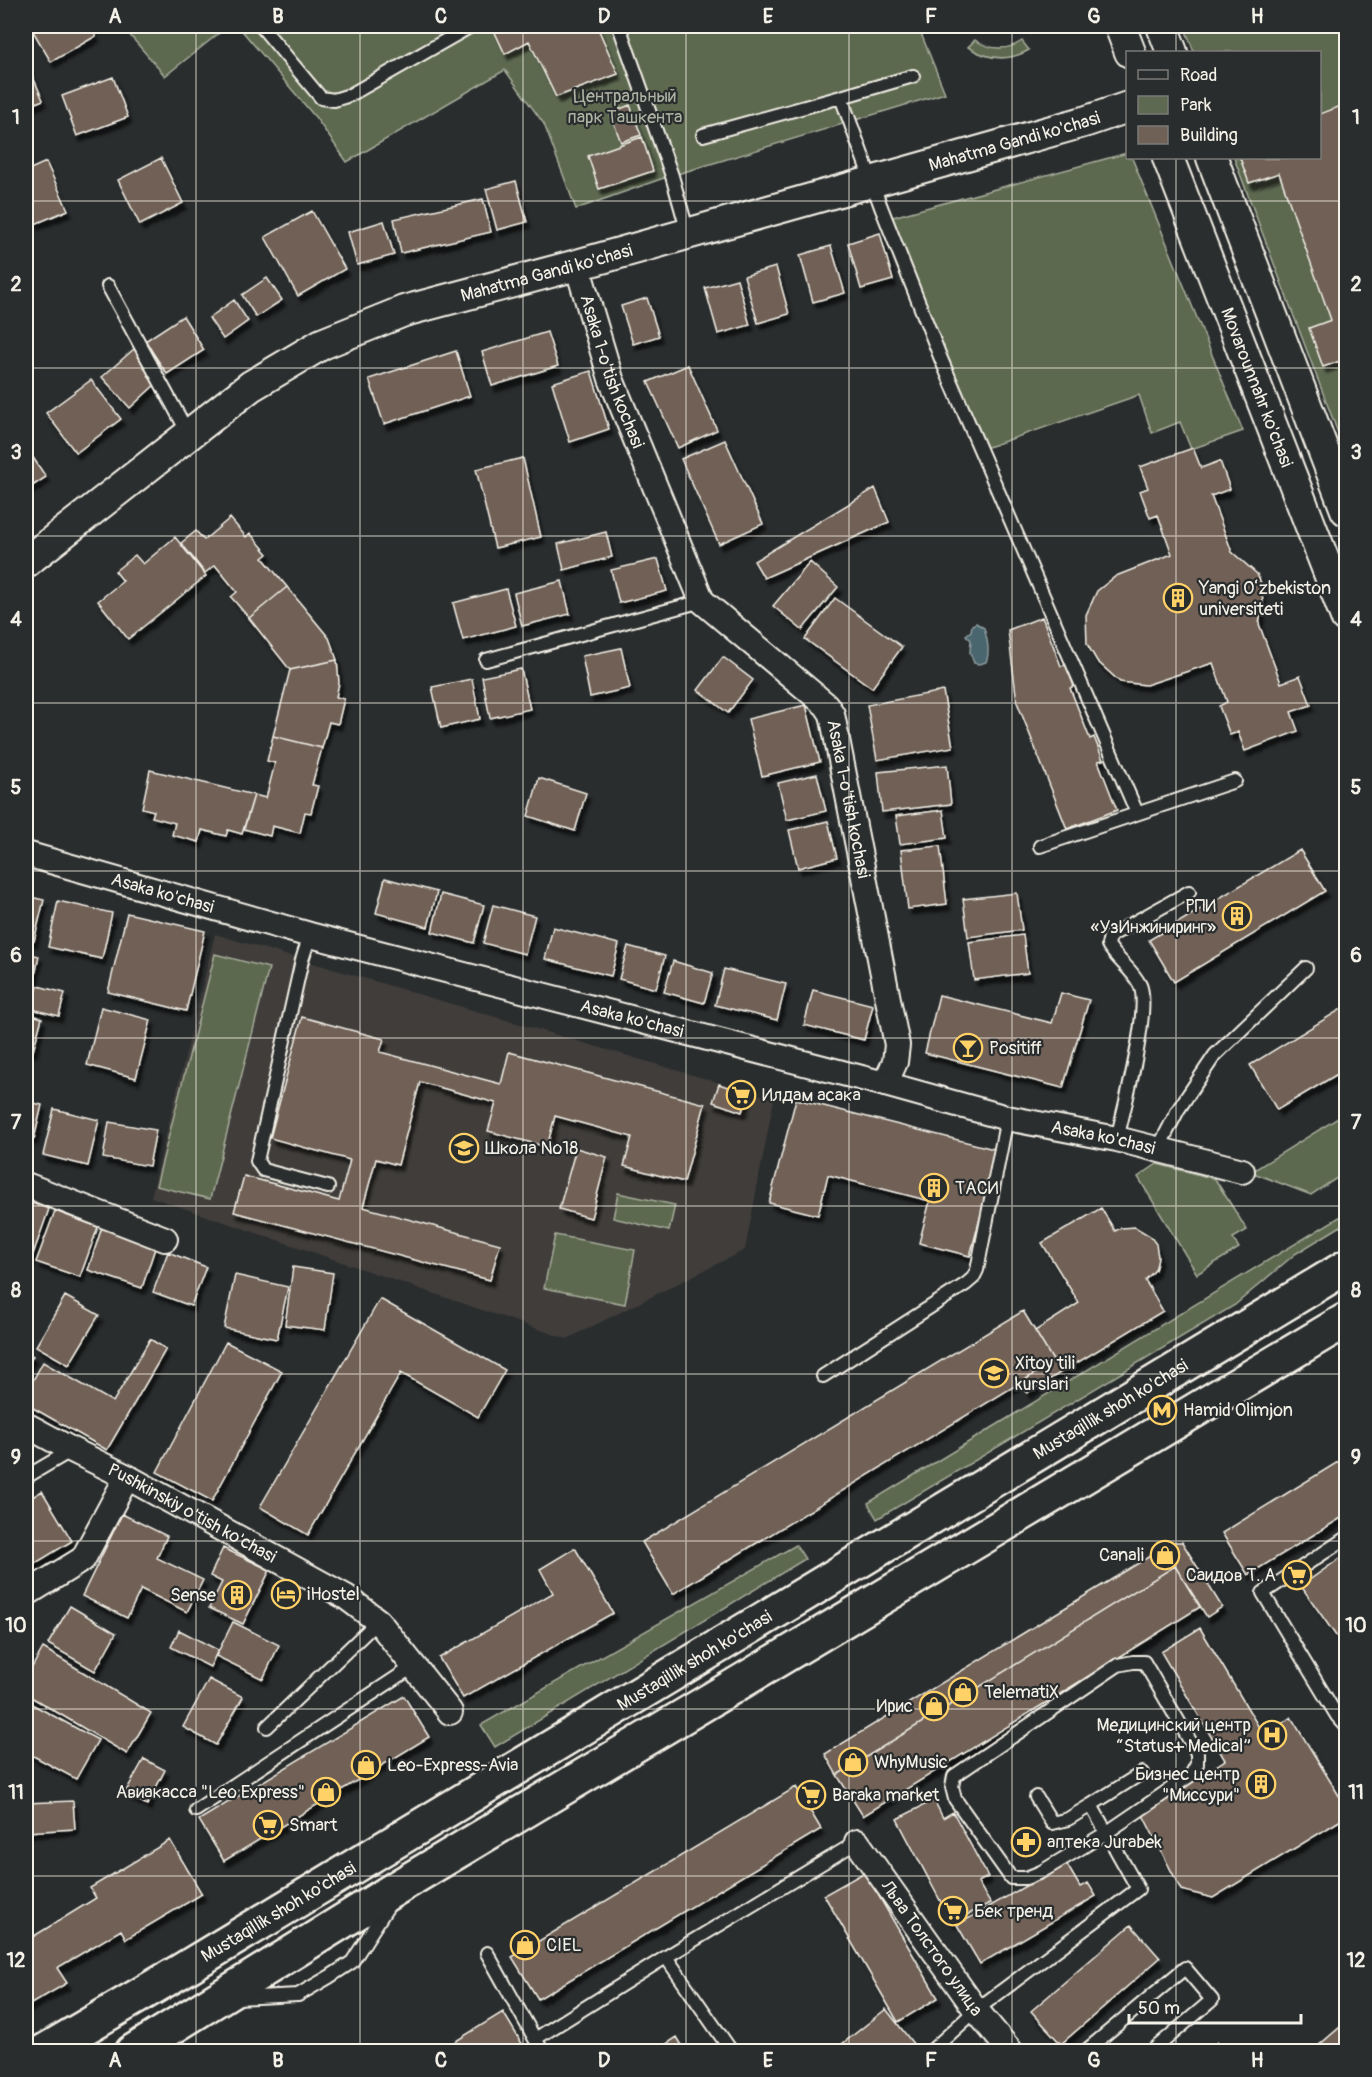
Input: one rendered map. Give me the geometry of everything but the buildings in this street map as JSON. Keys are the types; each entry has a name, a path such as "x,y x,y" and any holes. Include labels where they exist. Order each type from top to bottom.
{"main road":[{"name":"Mustaqillik shoh ko'chasi","path":"43,2052 1347,1267"},
{"path":"132,2052 401,1885 1347,1320"}],"street":[{"path":"1120,26 1130,51"},
{"path":"1162,26 1172,51"},
{"name":"Mahatma Gandi ko'chasi","path":"26,562 251,386 322,344 404,311 577,265 1126,108"},
{"name":"Movarounnahr ko'chasi","path":"1168,159 1347,617"},
{"path":"1212,159 1347,510"},
{"name":"Asaka 1-o'tish kochasi","path":"577,265 611,379 702,601 826,705 832,714 897,1046 895,1062 885,1084"},
{"name":"Asaka ko'chasi","path":"26,855 310,935 885,1084 1007,1118 1118,1139 1242,1171"},
{"path":"26,1185 165,1239"},
{"name":"Pushkinskiy o'tish ko'chasi","path":"26,1425 127,1477 346,1597 378,1621 450,1712"},
{"path":"26,1594 83,1559 127,1477"},
{"name":"Льва Толстого улица","path":"857,1842 975,2010 1011,2052"}],"lane":[{"path":"261,26 321,98 334,100 350,95 471,26"},
{"path":"619,26 672,176 688,233"},
{"path":"703,135 913,76"},
{"path":"841,97 871,182 941,359 1137,813"},
{"path":"108,286 189,434"},
{"path":"486,660 702,601"},
{"path":"1040,846 1235,781"},
{"path":"1118,1139 1143,1016 1141,987 1108,945 1110,936 1189,892"},
{"path":"310,935 302,960 257,1161 263,1170 328,1187"},
{"path":"1158,1149 1178,1110 1215,1055 1306,968"},
{"path":"823,1376 973,1278 977,1270 1007,1118"},
{"path":"26,1477 72,1450"},
{"path":"1347,1538 1263,1593 1337,1716 1347,1726"},
{"path":"267,1727 378,1621"},
{"path":"1144,1662 1197,1753 1197,1764 1191,1775 1106,1833 1041,1872 1026,1878 1011,1878 955,1799 952,1787 954,1776 1118,1665 1144,1662"},
{"path":"196,1810 414,1666"},
{"path":"1036,1797 1052,1823 1068,1819 1142,1773"},
{"path":"930,2052 975,2010 1138,1889 1090,1805"},
{"path":"535,2039 857,1842"},
{"path":"487,1953 543,2052"},
{"path":"666,1957 732,2052"},
{"path":"1090,2052 1088,2049 1185,1968 1212,2000 1151,2052"}],"shaded area":[{"name":"Школа №18","path":"215,934 774,1099 745,1250 567,1339 151,1197"}],"green space":[{"path":"122,26 228,26 165,76"},
{"name":"Центральный парк Ташкента","path":"238,26 918,26 945,93 661,179 576,209 544,124 505,70 347,162 316,118"},
{"path":"1184,26 1346,26 1346,454 1234,159 1321,159 1321,51 1194,51"},
{"path":"975,40 998,48 1022,41 1029,50 1006,58 991,57 968,47"},
{"path":"1126,153 1126,159 1132,159 1243,431 1191,449 1180,422 1152,433 1139,395 985,448 889,218"},
{"path":"215,954 269,968 210,1199 156,1186"},
{"path":"1346,1113 1346,1172 1311,1195 1251,1172"},
{"path":"1157,1164 1215,1179 1247,1230 1233,1238 1239,1248 1197,1274 1138,1177"},
{"path":"618,1193 675,1205 669,1231 613,1218"},
{"path":"1346,1213 1346,1223 1295,1254 1235,1305 877,1519 868,1503"},
{"path":"555,1235 635,1250 625,1304 544,1288"},
{"path":"796,1545 805,1559 495,1747 481,1725"}],"water":[{"path":"976,623 984,628 988,645 986,662 980,664 974,663 970,652 971,640 966,635"}],"place":[{"name":"Yangi Oʻzbekiston universiteti","path":"1178,598"},
{"name":"РПИ «УзИнжиниринг»","path":"1237,916"},
{"name":"Positiff","path":"968,1048"},
{"name":"Илдам асака","path":"741,1095"},
{"name":"Школа №18","path":"464,1148"},
{"name":"ТАСИ","path":"934,1188"},
{"name":"Xitoy tili kurslari","path":"994,1373"},
{"name":"Hamid Olimjon","path":"1162,1410"},
{"name":"Canali","path":"1165,1555"},
{"name":"Саидов Т. А","path":"1297,1575"},
{"name":"iHostel","path":"286,1594"},
{"name":"Sense","path":"237,1595"},
{"name":"TelematiX","path":"963,1692"},
{"name":"Ирис","path":"934,1706"},
{"name":"Медицинский центр “Status+ Medical”","path":"1272,1735"},
{"name":"WhyMusic","path":"853,1762"},
{"name":"Leo-Express-Avia","path":"366,1765"},
{"name":"Бизнес центр \"Миссури\"","path":"1261,1784"},
{"name":"Авиакасса \"Leo Express\"","path":"326,1792"},
{"name":"Baraka market","path":"811,1795"},
{"name":"Smart","path":"268,1825"},
{"name":"аптека Jurabek","path":"1026,1842"},
{"name":"Бек тренд","path":"953,1911"},
{"name":"CIEL","path":"525,1945"}]}
